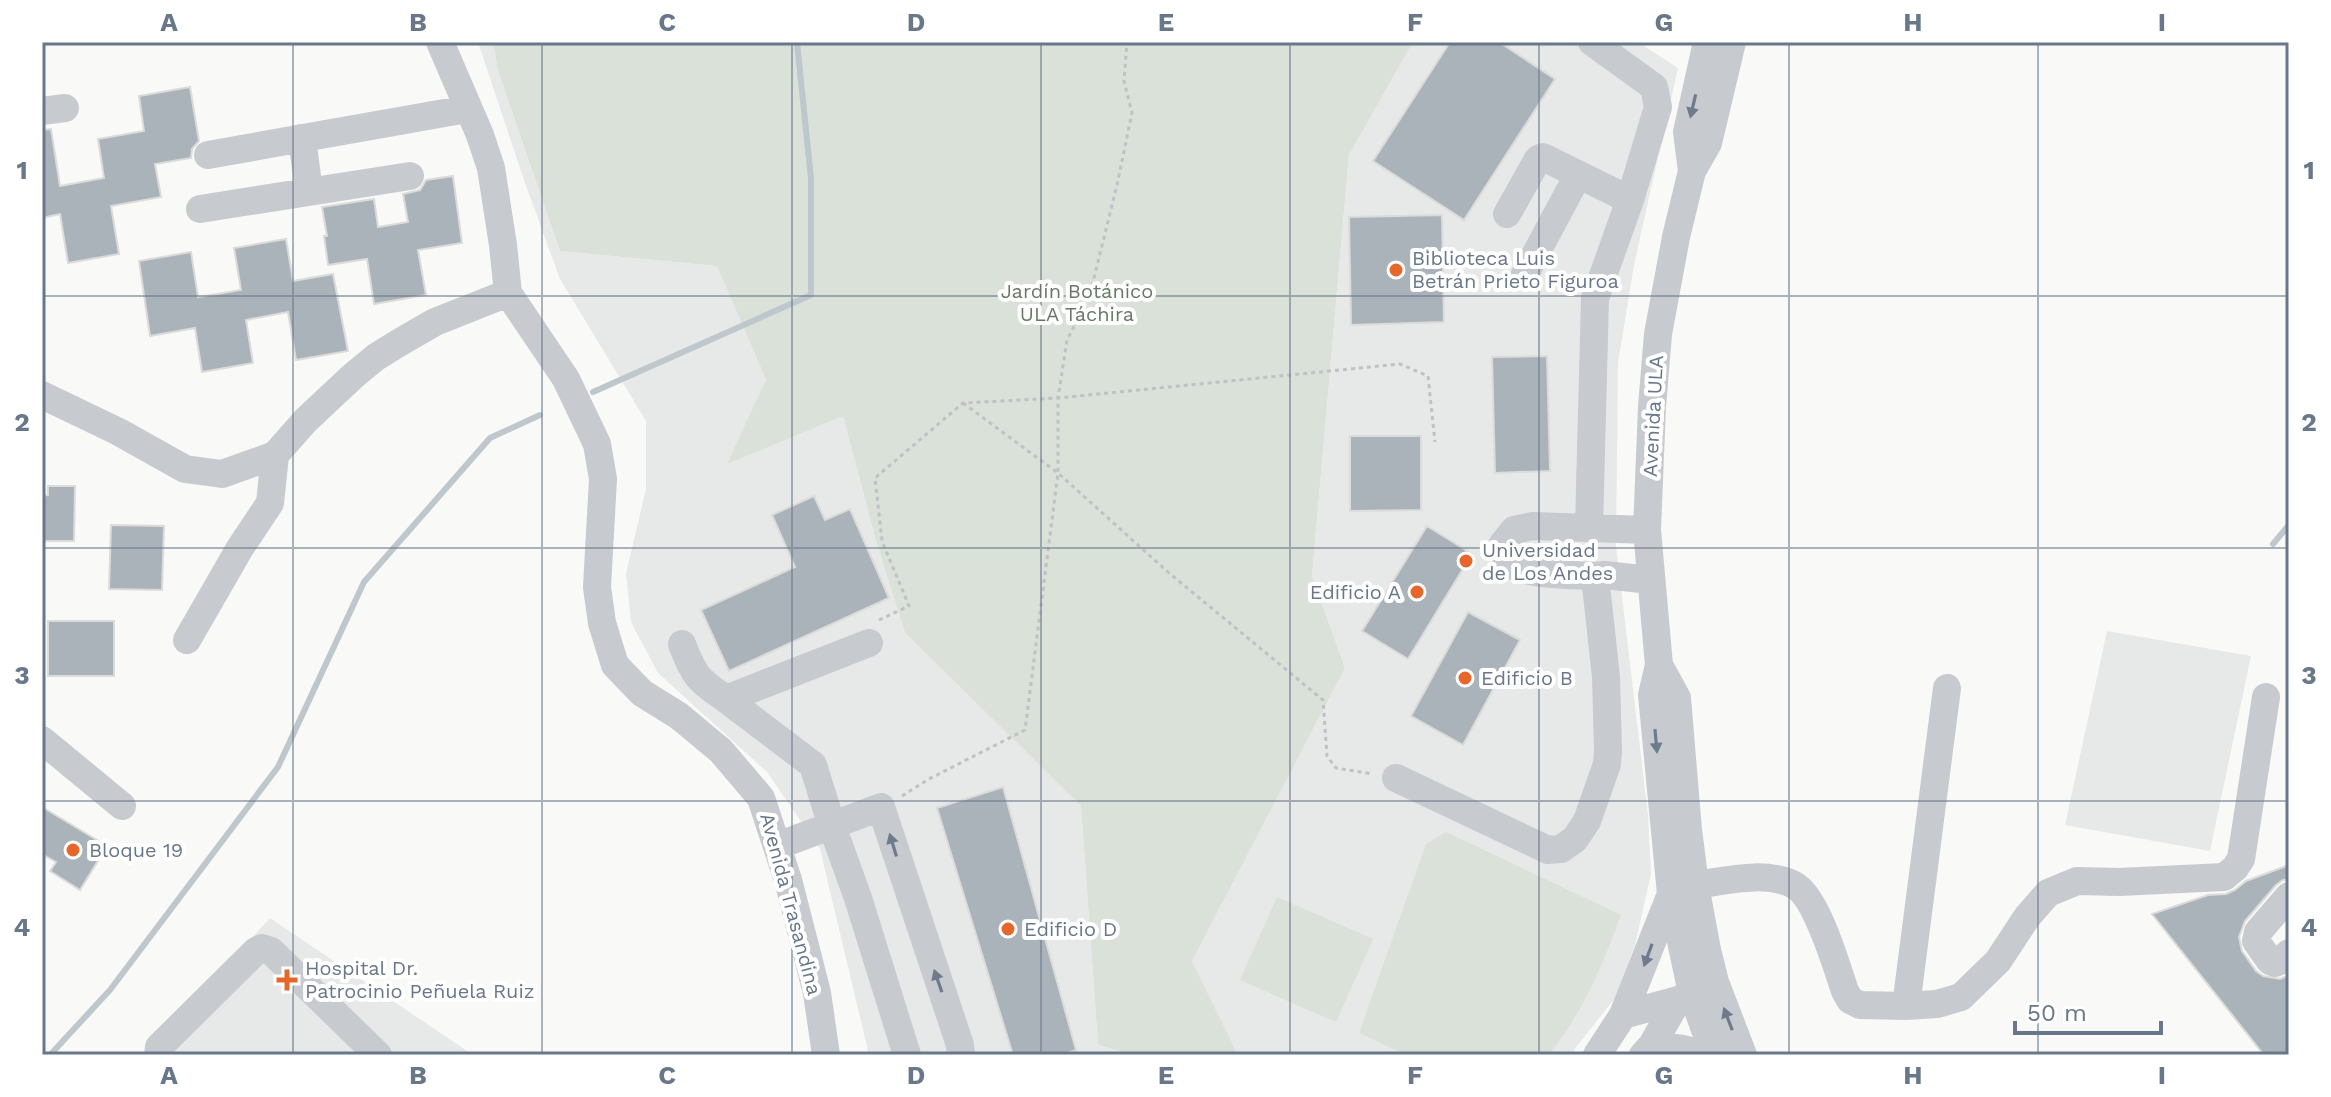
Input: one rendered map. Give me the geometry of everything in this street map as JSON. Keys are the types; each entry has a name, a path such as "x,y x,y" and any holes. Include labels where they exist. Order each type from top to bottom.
{"street":[{"name":"Avenida Trasandina","path":"440,42 491,168 508,293 566,379 597,444 603,479 597,587 602,623 615,665 642,693 679,716 721,751 761,798 814,980 826,1055"},
{"path":"1589,527 1595,298 1630,200 1658,107 1654,87 1592,42"},
{"name":"Avenida ULA","path":"1692,171 1687,132 1707,42"},
{"name":"Avenida ULA","path":"1714,1055 1695,992 1683,889 1688,830 1677,698 1659,665 1647,530 1658,334 1692,171 1708,143 1732,42"},
{"path":"208,155 467,109"},
{"path":"302,138 309,191"},
{"path":"1507,214 1538,159 1548,159 1630,200"},
{"path":"1525,274 1578,175"},
{"path":"200,209 410,176"},
{"path":"42,395 119,432 185,469 222,474 275,455 306,420 376,357 435,322 508,293"},
{"path":"187,640 270,503 275,455"},
{"path":"1647,530 1533,526 1514,530 1502,545 1506,560 1515,567 1530,571 1651,580"},
{"path":"1396,778 1548,850 1561,849 1575,839 1587,821 1607,764 1606,677 1595,576"},
{"path":"726,699 874,631"},
{"path":"682,644 692,672 813,765 907,1055"},
{"path":"1906,1006 1947,688"},
{"path":"1597,1055 1623,1015 1683,889 1738,879 1776,879 1796,885 1808,898 1824,930 1850,1000 1860,1005 1906,1006 1937,1004 1961,997 1998,961 2027,917 2048,893 2077,881 2224,877 2241,859 2266,697"},
{"path":"42,740 122,806"},
{"path":"777,846 881,807 961,1055"},
{"path":"2289,896 2258,932 2256,941 2270,961 2275,963 2289,953"},
{"path":"158,1055 159,1047 262,948 271,951 378,1055"},
{"path":"1623,1015 1695,992"},
{"path":"1647,1050 1695,992"},
{"name":"Avenida ULA","path":"1695,992 1743,1055"},
{"path":"1647,1050 1683,1049 1706,1055"}],"path":[{"path":"881,807 1025,730 1058,473 1058,398 1067,340 1089,298 1132,113 1124,81 1127,42"},
{"path":"874,631 909,606 882,541 875,478 963,403 1058,398 1400,364 1428,376 1435,442"},
{"path":"963,403 1058,473 1169,573 1323,700 1327,756 1336,768 1396,778"}],"shaded area":[{"path":"478,42 493,42 498,71 560,251 717,266 766,380 843,416 876,541 905,633 1081,806 1098,1045 1133,1055 869,1055 820,849 767,772 658,673 631,622 626,573 646,489 646,421 560,279"},
{"name":"Universidad de Los Andes","path":"1413,42 1638,42 1678,68 1634,265 1618,363 1616,546 1648,815 1651,874 1635,945 1615,998 1570,1055 1238,1055 1192,961 1345,668 1312,576 1349,155"},
{"path":"2107,631 2251,656 2210,851 2065,825"},
{"name":"Hospital Dr. Patrocinio Peñuela Ruiz","path":"270,918 473,1055 170,1055 157,1041"}],"green space":[{"name":"Jardín Botánico ULA Táchira","path":"493,42 1413,42 1349,155 1312,576 1345,668 1192,961 1238,1055 1133,1055 1098,1045 1081,806 905,633 876,541 843,416 727,464 766,380 717,266 560,251 498,71"},
{"path":"1446,832 1621,915 1581,1006 1548,1055 1406,1055 1359,1033 1426,844"},
{"path":"1277,897 1373,939 1336,1022 1240,980"}],"building":[{"path":"1450,42 1499,42 1555,79 1464,220 1373,161"},
{"path":"190,87 199,141 192,149 191,158 155,164 161,197 111,206 119,254 68,263 60,214 42,218 42,130 51,129 60,186 104,178 98,139 144,131 139,96"},
{"path":"453,176 462,243 418,250 426,295 374,304 367,259 328,265 322,207 374,199 378,227 408,222 403,194 420,190 426,180"},
{"name":"Biblioteca Luis Betrán Prieto Figuroa","path":"1442,215 1444,322 1351,325 1349,217"},
{"path":"286,239 293,281 333,274 348,351 296,360 288,312 246,320 253,363 202,372 195,328 150,336 139,261 191,252 198,297 241,290 234,248"},
{"path":"1547,356 1550,471 1495,473 1492,357"},
{"path":"1350,436 1421,436 1421,510 1350,511"},
{"path":"48,486 75,486 74,541 43,541 42,496 48,495"},
{"path":"814,496 825,520 850,509 889,598 729,671 701,610 795,567 772,515"},
{"path":"111,525 164,526 162,590 109,589"},
{"name":"Edificio A","path":"1427,526 1472,554 1408,659 1362,631"},
{"name":"Edificio B","path":"1468,612 1520,640 1463,745 1411,716"},
{"path":"48,621 114,621 114,676 48,676"},
{"name":"Edificio D","path":"1003,787 1076,1050 1061,1055 1013,1055 937,808"},
{"name":"Bloque 19","path":"42,807 107,846 80,890 50,871 56,862 42,854"},
{"path":"2289,865 2289,879 2276,885 2245,921 2239,937 2242,951 2256,971 2263,976 2280,979 2289,975 2289,1055 2264,1055 2152,914 2208,895 2226,894 2246,881"}],"waterway":[{"path":"593,392 811,295 811,179 797,42"},
{"path":"50,1055 110,990 278,767 364,582 490,438 540,415"},
{"path":"2273,544 2289,525"}],"place":[{"name":"Biblioteca Luis Betrán Prieto Figuroa","path":"1396,270"},
{"name":"Universidad de Los Andes","path":"1466,561"},
{"name":"Edificio A","path":"1417,592"},
{"name":"Edificio B","path":"1465,678"},
{"name":"Bloque 19","path":"73,850"},
{"name":"Edificio D","path":"1008,929"},
{"name":"Hospital Dr. Patrocinio Peñuela Ruiz","path":"287,980"}]}
